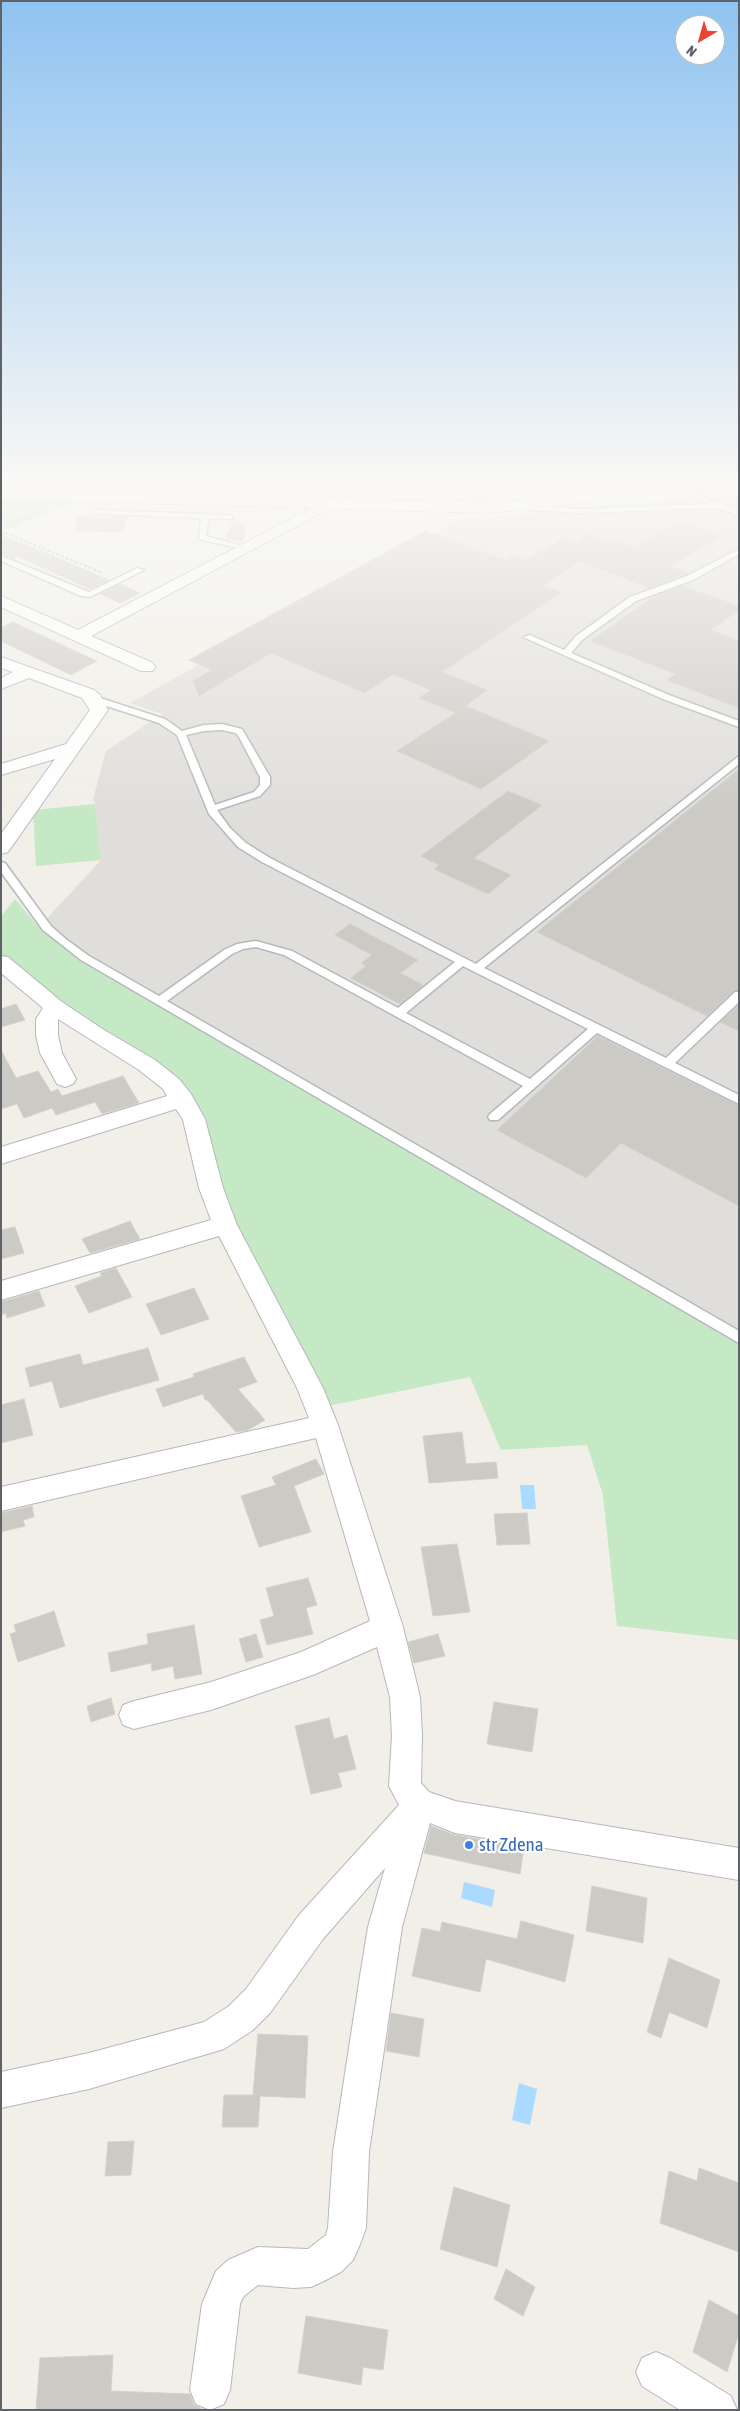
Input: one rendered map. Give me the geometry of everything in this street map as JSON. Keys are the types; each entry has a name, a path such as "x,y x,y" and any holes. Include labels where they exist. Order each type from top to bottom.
{"street":[{"path":"78,636 164,590"},
{"path":"1,600 147,667"},
{"path":"1,662 88,694 94,699 99,710 2,845"},
{"path":"1,684 28,672"},
{"path":"1,770 72,748"},
{"path":"1,962 55,1007 96,1035 147,1065 172,1084 194,1119 211,1188 225,1225 310,1388 325,1424 388,1627 405,1697 407,1736 405,1786 419,1804 455,1817 739,1864"},
{"path":"55,1007 47,1019 47,1035 51,1054 65,1079"},
{"path":"1,1156 183,1099"},
{"path":"1,1291 225,1225"},
{"path":"1,1499 325,1424"},
{"path":"134,1715 210,1696 302,1665 343,1649 388,1627"},
{"path":"1,2090 89,2071 194,2043 212,2037 241,2018 258,2001 311,1927 419,1804"},
{"path":"210,2390 221,2304 229,2284 241,2273 258,2266 294,2269 312,2268 328,2259 340,2247 347,2228 351,2152 380,1956 385,1927 419,1804"},
{"path":"656,2372 717,2410"}],"lane":[{"path":"74,590 90,595 101,590"},
{"path":"566,653 579,638 633,599 659,590"},
{"path":"527,637 666,697 739,724"},
{"path":"94,699 162,721 181,734 212,809 227,830 242,845 266,860 739,1100"},
{"path":"181,734 204,728 222,727 239,731 265,777 265,785 257,794 212,809"},
{"path":"478,968 739,759"},
{"path":"1,865 28,904 62,942 159,1001 739,1338"},
{"path":"159,1001 228,952 242,946 256,944 288,953 531,1085"},
{"path":"399,1013 462,961"},
{"path":"667,1064 739,995"},
{"path":"494,1117 596,1028"}],"shaded area":[{"path":"334,590 739,590 739,1343 71,952 39,927 101,860 93,799 106,751 162,714 130,703"}],"green space":[{"path":"95,804 101,860 36,866 33,810"},
{"path":"15,899 39,927 71,952 739,1343 739,1640 617,1626 603,1495 587,1445 501,1450 470,1377 322,1407 232,1219 193,1107 61,1007 1,956 1,916"}],"water":[{"path":"520,1485 534,1485 536,1509 522,1509"},
{"path":"464,1882 495,1890 492,1907 461,1898"},
{"path":"519,2083 537,2089 530,2125 512,2120"}],"building":[{"path":"109,590 132,590 140,593 120,603 100,594"},
{"path":"318,590 553,590 561,592 442,672 487,690 456,713 419,698 431,690 393,674 365,693 271,653 199,696 193,681 212,670 189,660"},
{"path":"673,590 692,590 739,606 739,610 711,630 739,641 739,708 667,680 676,674 590,641 655,596"},
{"path":"13,622 97,661 71,675 1,641 1,628"},
{"path":"466,706 549,741 481,789 397,751"},
{"path":"739,769 739,990 734,991 707,1016 537,932"},
{"path":"508,791 542,805 474,858 511,875 488,894 434,869 439,865 421,856"},
{"path":"350,924 418,960 400,973 423,985 400,1004 351,978 366,966 361,963 372,955 335,935"},
{"path":"16,1004 25,1020 1,1027 1,1009"},
{"path":"739,1005 739,1031 720,1022"},
{"path":"598,1036 739,1106 739,1206 621,1143 586,1178 497,1130"},
{"path":"1,1050 16,1078 38,1071 51,1092 58,1089 62,1096 123,1076 139,1103 102,1114 95,1102 56,1115 52,1108 24,1118 17,1104 1,1109"},
{"path":"130,1221 140,1239 90,1253 82,1239"},
{"path":"15,1227 24,1253 1,1259 1,1230"},
{"path":"116,1268 132,1297 89,1313 75,1286 102,1276 100,1273"},
{"path":"194,1288 209,1319 161,1335 146,1304"},
{"path":"39,1291 45,1306 7,1318 6,1313 1,1315 1,1302"},
{"path":"148,1348 159,1380 60,1408 52,1381 30,1387 25,1368 80,1354 83,1365"},
{"path":"244,1357 257,1382 238,1389 265,1420 248,1430 236,1432 205,1400 203,1394 163,1407 156,1389 194,1377 193,1374"},
{"path":"24,1399 33,1435 1,1443 1,1405"},
{"path":"462,1432 466,1464 496,1462 498,1478 429,1483 423,1436"},
{"path":"316,1459 324,1474 294,1486 311,1532 259,1547 241,1496 276,1485 272,1477"},
{"path":"32,1506 34,1517 23,1520 25,1526 1,1532 1,1513"},
{"path":"527,1513 530,1544 497,1545 494,1514"},
{"path":"457,1544 470,1612 433,1616 421,1547"},
{"path":"308,1578 317,1605 306,1608 313,1634 267,1645 260,1620 274,1616 266,1588"},
{"path":"54,1611 65,1646 18,1662 10,1634 16,1632 14,1625"},
{"path":"194,1625 202,1674 175,1679 173,1666 152,1671 151,1663 111,1672 108,1653 148,1644 147,1634"},
{"path":"256,1634 263,1657 246,1662 239,1639"},
{"path":"438,1634 445,1656 414,1663 408,1642"},
{"path":"111,1698 115,1714 91,1722 87,1706"},
{"path":"494,1702 538,1709 532,1752 487,1744"},
{"path":"329,1718 334,1739 347,1735 356,1769 338,1773 342,1787 311,1794 295,1726"},
{"path":"431,1826 455,1835 524,1846 520,1874 424,1853"},
{"path":"592,1886 647,1898 643,1943 586,1931"},
{"path":"521,1921 574,1935 565,1982 486,1959 480,1992 412,1976 422,1928 440,1932 442,1922 517,1939"},
{"path":"669,1958 720,1980 707,2028 669,2012 661,2038 647,2032"},
{"path":"391,2013 424,2019 419,2057 386,2051"},
{"path":"258,2034 308,2036 305,2098 260,2096 258,2127 222,2127 224,2095 253,2095"},
{"path":"134,2141 131,2175 105,2176 108,2142"},
{"path":"699,2168 739,2183 739,2252 660,2223 669,2171 697,2181"},
{"path":"454,2187 510,2205 497,2267 440,2249"},
{"path":"506,2269 535,2287 523,2316 494,2299"},
{"path":"709,2300 739,2316 739,2333 727,2372 693,2352"},
{"path":"306,2316 388,2330 383,2370 363,2367 361,2385 298,2373"},
{"path":"113,2355 111,2391 190,2394 194,2405 204,2410 36,2410 40,2358"}],"place":[{"name":"str Zdena","path":"469,1845"}]}
